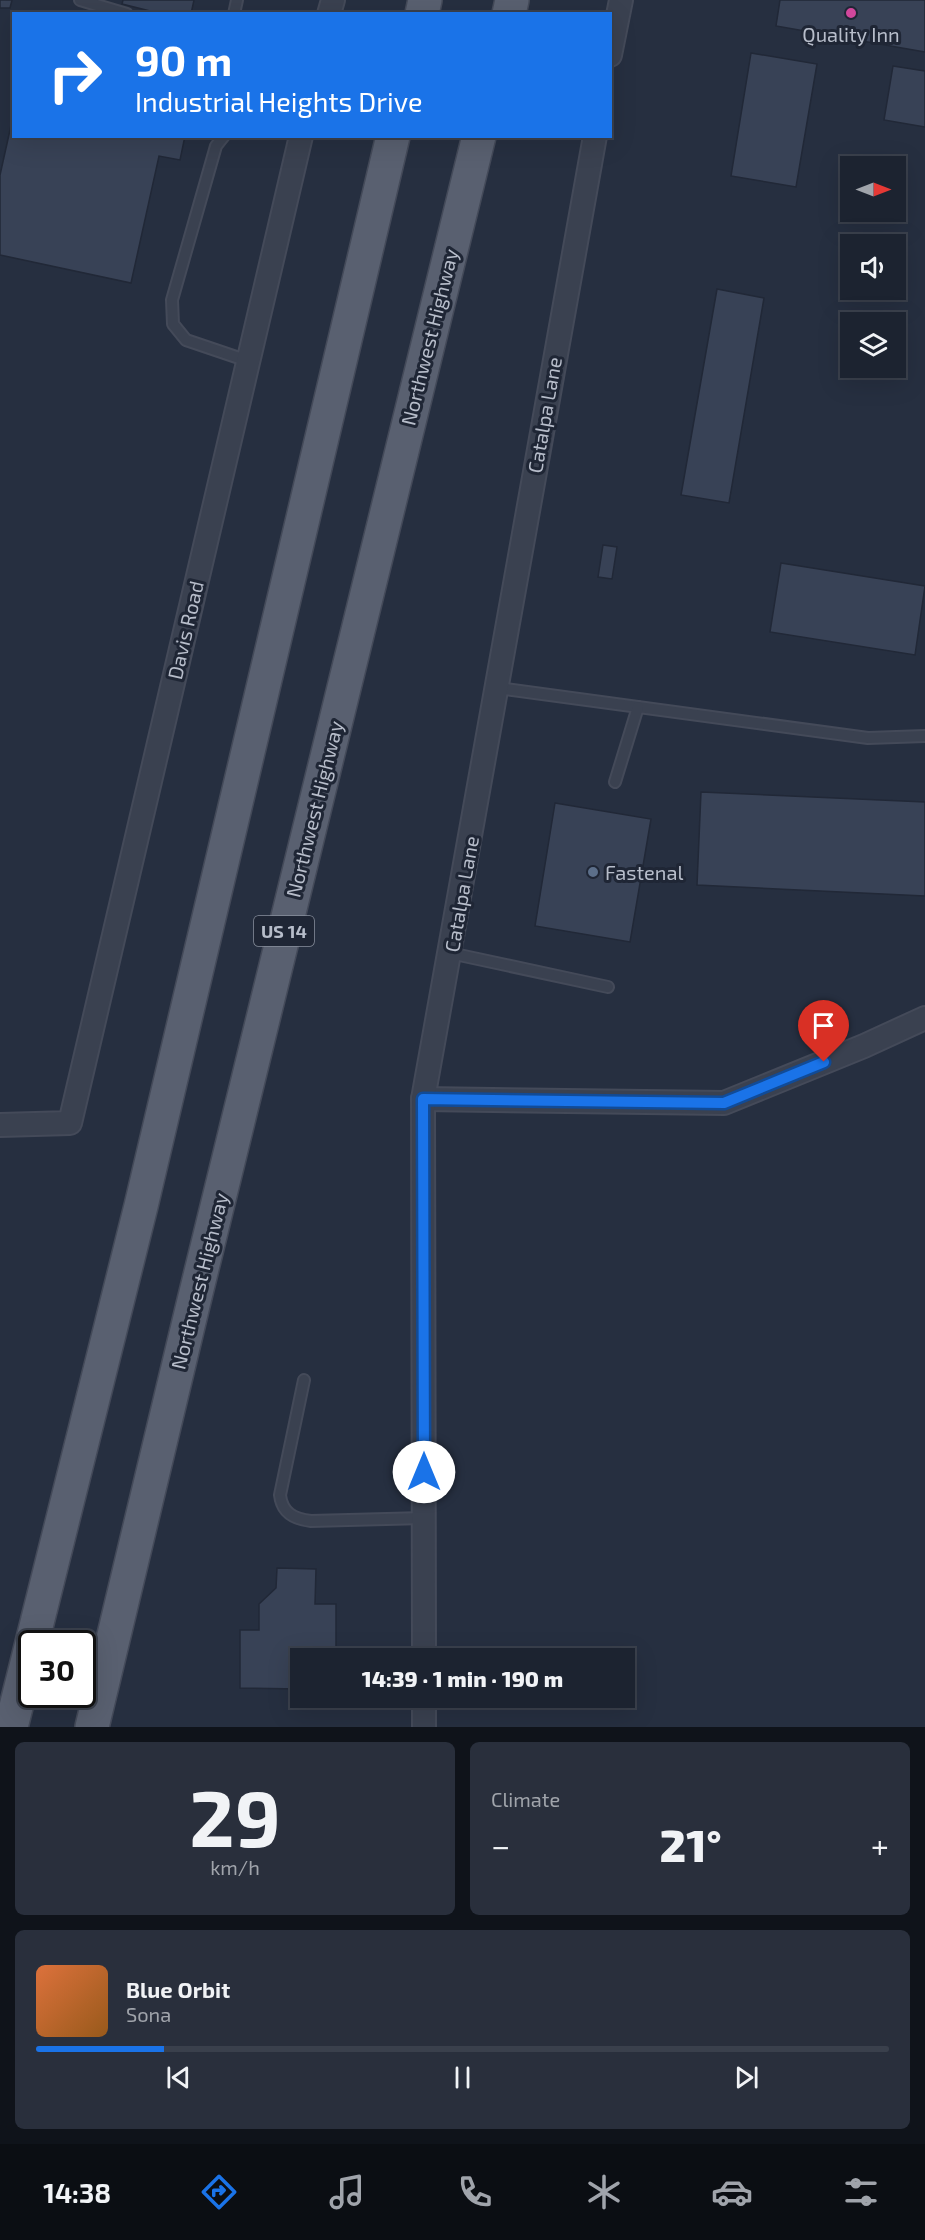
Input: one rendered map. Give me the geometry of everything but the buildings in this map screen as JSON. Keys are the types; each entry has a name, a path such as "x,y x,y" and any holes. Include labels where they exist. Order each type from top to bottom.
{"main road":[{"path":"10,1727 141,1206 393,138"},
{"name":"Northwest Highway","path":"92,1727 192,1305 479,138"}],"street":[{"path":"612,45 621,0"},
{"name":"Davis Road","path":"0,1125 69,1123 301,138"},
{"name":"Catalpa Lane","path":"424,1648 423,1099 595,138"},
{"path":"423,1099 724,1103 864,1046 925,1018"},
{"path":"424,1708 424,1727"}],"lane":[{"path":"80,0 120,12"},
{"path":"222,138 216,146 172,300 173,324 186,340 249,361"},
{"path":"498,688 868,738 925,736"},
{"path":"615,782 638,707"},
{"path":"450,953 608,987"},
{"path":"304,1380 280,1495 281,1505 287,1513 299,1520 311,1521 424,1518"}],"place":[{"name":"Quality Inn","path":"851,13"},
{"name":"Fastenal","path":"593,872"}],"route":[{"path":"424,1472 423,1099 724,1103 824,1062"}]}
